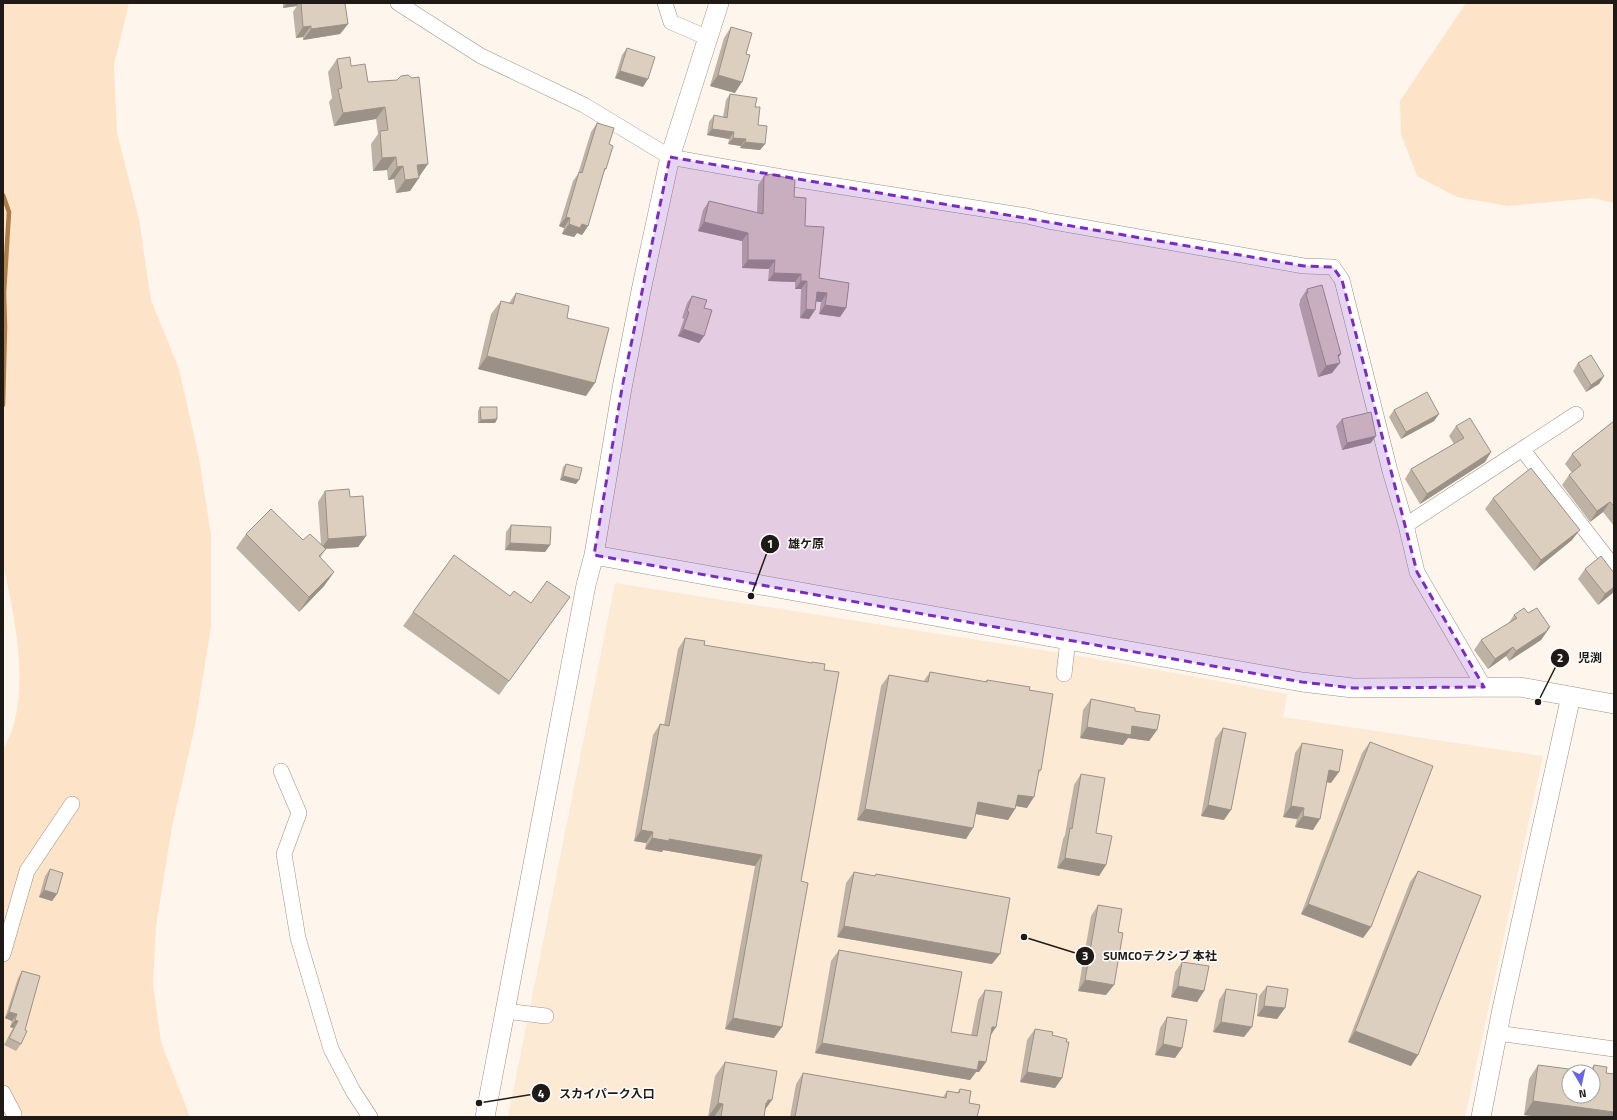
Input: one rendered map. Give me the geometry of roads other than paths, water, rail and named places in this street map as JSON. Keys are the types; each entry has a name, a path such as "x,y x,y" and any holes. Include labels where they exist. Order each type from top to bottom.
{"street":[{"path":"398,3 481,56 584,105 670,157 799,180 1027,216 1304,266 1333,267 1342,280 1417,572 1484,687"},
{"path":"665,3 671,22 708,38"},
{"path":"485,1117 586,585 594,555 624,380 642,286 670,157 719,3"},
{"path":"1406,526 1576,414"},
{"path":"1522,449 1614,567"},
{"path":"594,555 1302,682 1352,688 1520,687 1614,704"},
{"path":"1064,674 1068,640"},
{"path":"1481,1117 1497,1033 1571,696"},
{"path":"281,771 299,813 284,854 298,938 331,1049 353,1091 370,1117"},
{"path":"3,954 27,871 72,804"},
{"path":"505,1011 546,1016"},
{"path":"1497,1033 1614,1049"},
{"path":"3,1093 14,1114 14,1117"}],"waterway":[{"path":"3,195 9,212 4,293 5,327 3,405"}],"place":[{"name":"雄ケ原","path":"751,596"},
{"name":"児渕","path":"1538,702"},
{"name":"SUMCOテクシブ 本社","path":"1024,937"},
{"name":"スカイパーク入口","path":"479,1103"}]}
